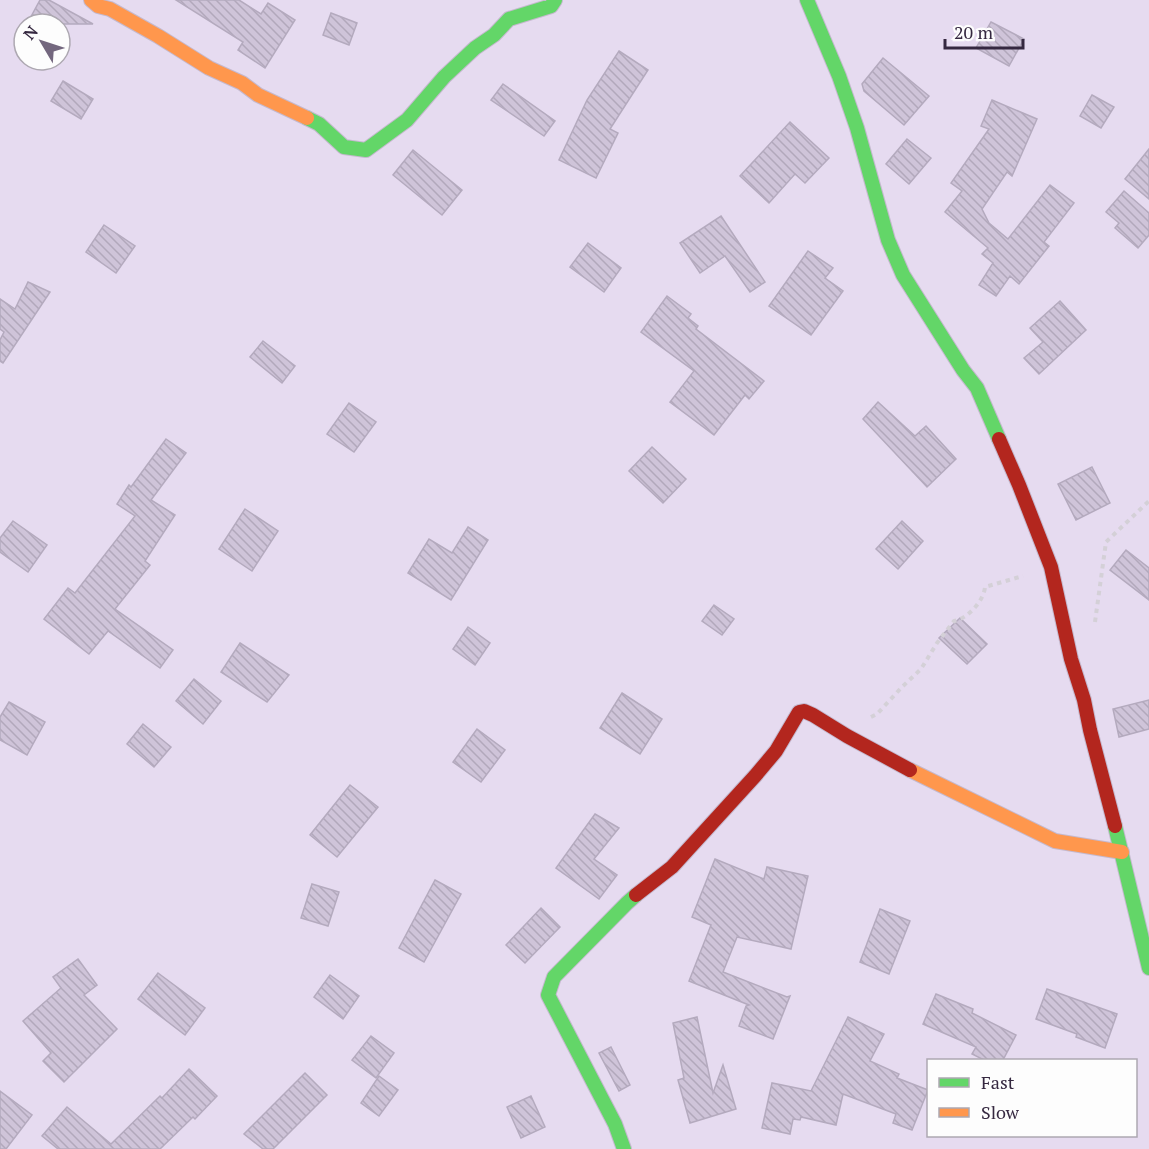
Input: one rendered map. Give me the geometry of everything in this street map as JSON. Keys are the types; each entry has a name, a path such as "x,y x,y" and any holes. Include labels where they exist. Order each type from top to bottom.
{"street":[{"path":"91,0 98,6 110,9 158,36 209,68 242,83 258,95 319,124 344,147 366,150 407,120 444,77 509,19 550,6 555,0"},
{"path":"807,0 839,76 857,128 888,240 903,275 963,370 977,388 1051,567 1071,659 1084,700 1149,968"},
{"path":"624,1149 615,1124 548,995 554,977 627,903 672,867 755,777 776,751 799,712 804,711 813,715 847,736 1055,841 1122,852"}],"path":[{"path":"1094,633 1106,542 1149,501"},
{"path":"847,736 859,724 877,714 921,669 954,621 968,616 984,595 985,587 1051,567"}],"building":[{"path":"40,0 49,0 71,12 34,12"},
{"path":"176,0 239,0 261,14 268,3 295,20 265,68 238,50 243,42"},
{"path":"72,13 93,24 72,24"},
{"path":"331,13 357,23 349,45 323,35"},
{"path":"991,22 1024,39 1009,66 976,48"},
{"path":"619,51 648,70 610,129 618,133 596,178 559,160 587,100"},
{"path":"883,58 929,96 904,125 864,91 862,84"},
{"path":"63,81 93,99 81,119 51,101"},
{"path":"503,84 555,121 544,136 491,100"},
{"path":"1092,95 1114,107 1101,128 1080,116"},
{"path":"992,100 1037,119 1012,176 1007,172 982,209 989,223 1008,239 1050,185 1074,203 1044,242 1049,246 1019,284 1010,276 996,296 979,285 993,263 982,254 988,248 945,212 962,191 951,183 989,129 981,126"},
{"path":"790,122 829,158 805,183 795,174 769,203 740,176"},
{"path":"907,139 931,158 909,184 886,164"},
{"path":"1149,149 1149,199 1125,179"},
{"path":"413,150 462,190 442,215 393,175"},
{"path":"1124,191 1149,213 1149,235 1138,248 1115,228 1119,223 1106,212"},
{"path":"721,216 765,282 750,292 725,256 700,273 680,243"},
{"path":"104,225 135,246 116,273 86,252"},
{"path":"588,243 621,268 604,292 570,267"},
{"path":"808,251 833,268 825,278 843,291 811,335 769,306"},
{"path":"28,282 50,292 3,363 0,361 0,340 4,332 0,329 0,299 15,309"},
{"path":"667,296 691,314 688,318 698,326 696,329 764,381 749,399 745,395 714,435 670,402 694,371 641,332"},
{"path":"1060,301 1086,330 1039,374 1024,358 1043,342 1030,328"},
{"path":"263,341 295,366 282,383 250,357"},
{"path":"878,402 915,436 926,426 956,459 927,487 863,419"},
{"path":"349,403 376,422 354,452 327,434"},
{"path":"166,439 186,453 151,500 175,515 145,561 150,565 115,609 173,650 160,668 108,631 89,654 44,619 68,588 75,593 135,516 117,504 129,485 131,487"},
{"path":"652,447 686,479 663,503 629,471"},
{"path":"1092,467 1110,503 1076,520 1058,484"},
{"path":"245,509 278,531 252,571 219,549"},
{"path":"13,521 47,545 28,572 0,552 0,538"},
{"path":"902,521 923,541 898,569 876,549"},
{"path":"468,527 488,540 451,600 408,573 429,539 452,553"},
{"path":"1126,550 1149,568 1149,600 1110,570"},
{"path":"714,605 734,619 722,635 702,621"},
{"path":"960,618 987,644 967,664 939,638"},
{"path":"468,627 490,643 475,665 453,649"},
{"path":"240,643 289,675 267,702 221,672"},
{"path":"194,679 221,701 203,724 176,701"},
{"path":"622,693 662,719 640,754 600,728"},
{"path":"1149,700 1149,729 1119,737 1113,709"},
{"path":"9,702 45,722 27,755 0,740 0,717"},
{"path":"143,724 171,747 154,767 127,744"},
{"path":"477,729 505,750 481,782 453,762"},
{"path":"350,785 378,807 337,857 310,835"},
{"path":"595,814 619,828 594,859 617,875 599,899 556,868"},
{"path":"715,859 764,879 767,867 808,876 791,949 737,937 723,972 787,997 790,996 773,1039 739,1026 746,1006 749,1005 689,981 711,925 692,917"},
{"path":"435,880 461,894 424,962 399,948"},
{"path":"312,884 339,892 328,926 301,918"},
{"path":"541,908 560,927 525,963 506,945"},
{"path":"880,909 910,921 889,974 860,962"},
{"path":"78,959 97,985 84,995 117,1029 64,1082 43,1061 51,1053 23,1021 61,988 53,977"},
{"path":"158,973 205,1008 185,1035 138,999"},
{"path":"330,975 359,996 343,1019 314,997"},
{"path":"1047,989 1117,1014 1105,1048 1076,1037 1077,1034 1036,1019"},
{"path":"936,994 973,1009 972,1013 1016,1035 1004,1059 982,1059 972,1054 976,1047 923,1024"},
{"path":"697,1017 713,1093 723,1065 736,1109 690,1123 678,1080 684,1078 673,1023"},
{"path":"848,1017 884,1034 870,1061 899,1074 897,1078 927,1090 927,1092 912,1130 893,1123 896,1114 843,1094 836,1125 801,1117 800,1120 793,1119 790,1134 762,1128 772,1083 811,1091"},
{"path":"371,1036 394,1053 376,1078 352,1060"},
{"path":"611,1047 630,1085 619,1091 599,1053"},
{"path":"189,1069 217,1096 195,1119 193,1117 160,1149 58,1149 42,1136 67,1107 111,1144 160,1096 162,1098"},
{"path":"305,1073 327,1095 273,1149 263,1149 244,1134"},
{"path":"379,1076 398,1090 379,1116 361,1103"},
{"path":"0,1091 32,1115 6,1149 0,1149"},
{"path":"531,1096 545,1127 521,1138 507,1107"}],"traffic: fast":[{"path":"307,118 319,124 344,147 366,150 407,120 444,77 475,48 494,35 509,19 551,6 555,0"},
{"path":"807,0 839,76 857,128 888,240 903,275 963,370 977,388 999,439"},
{"path":"1115,826 1149,968"},
{"path":"624,1149 615,1124 548,995 554,977 636,895"}],"traffic: slow":[{"path":"91,0 98,6 110,9 158,36 209,68 242,83 258,95 307,118"},
{"path":"910,770 1055,841 1122,852"}],"traffic: jam":[{"path":"999,439 1051,567 1071,659 1084,700 1115,826"},
{"path":"636,895 672,867 755,776 776,751 799,712 804,711 813,715 910,770"}]}
